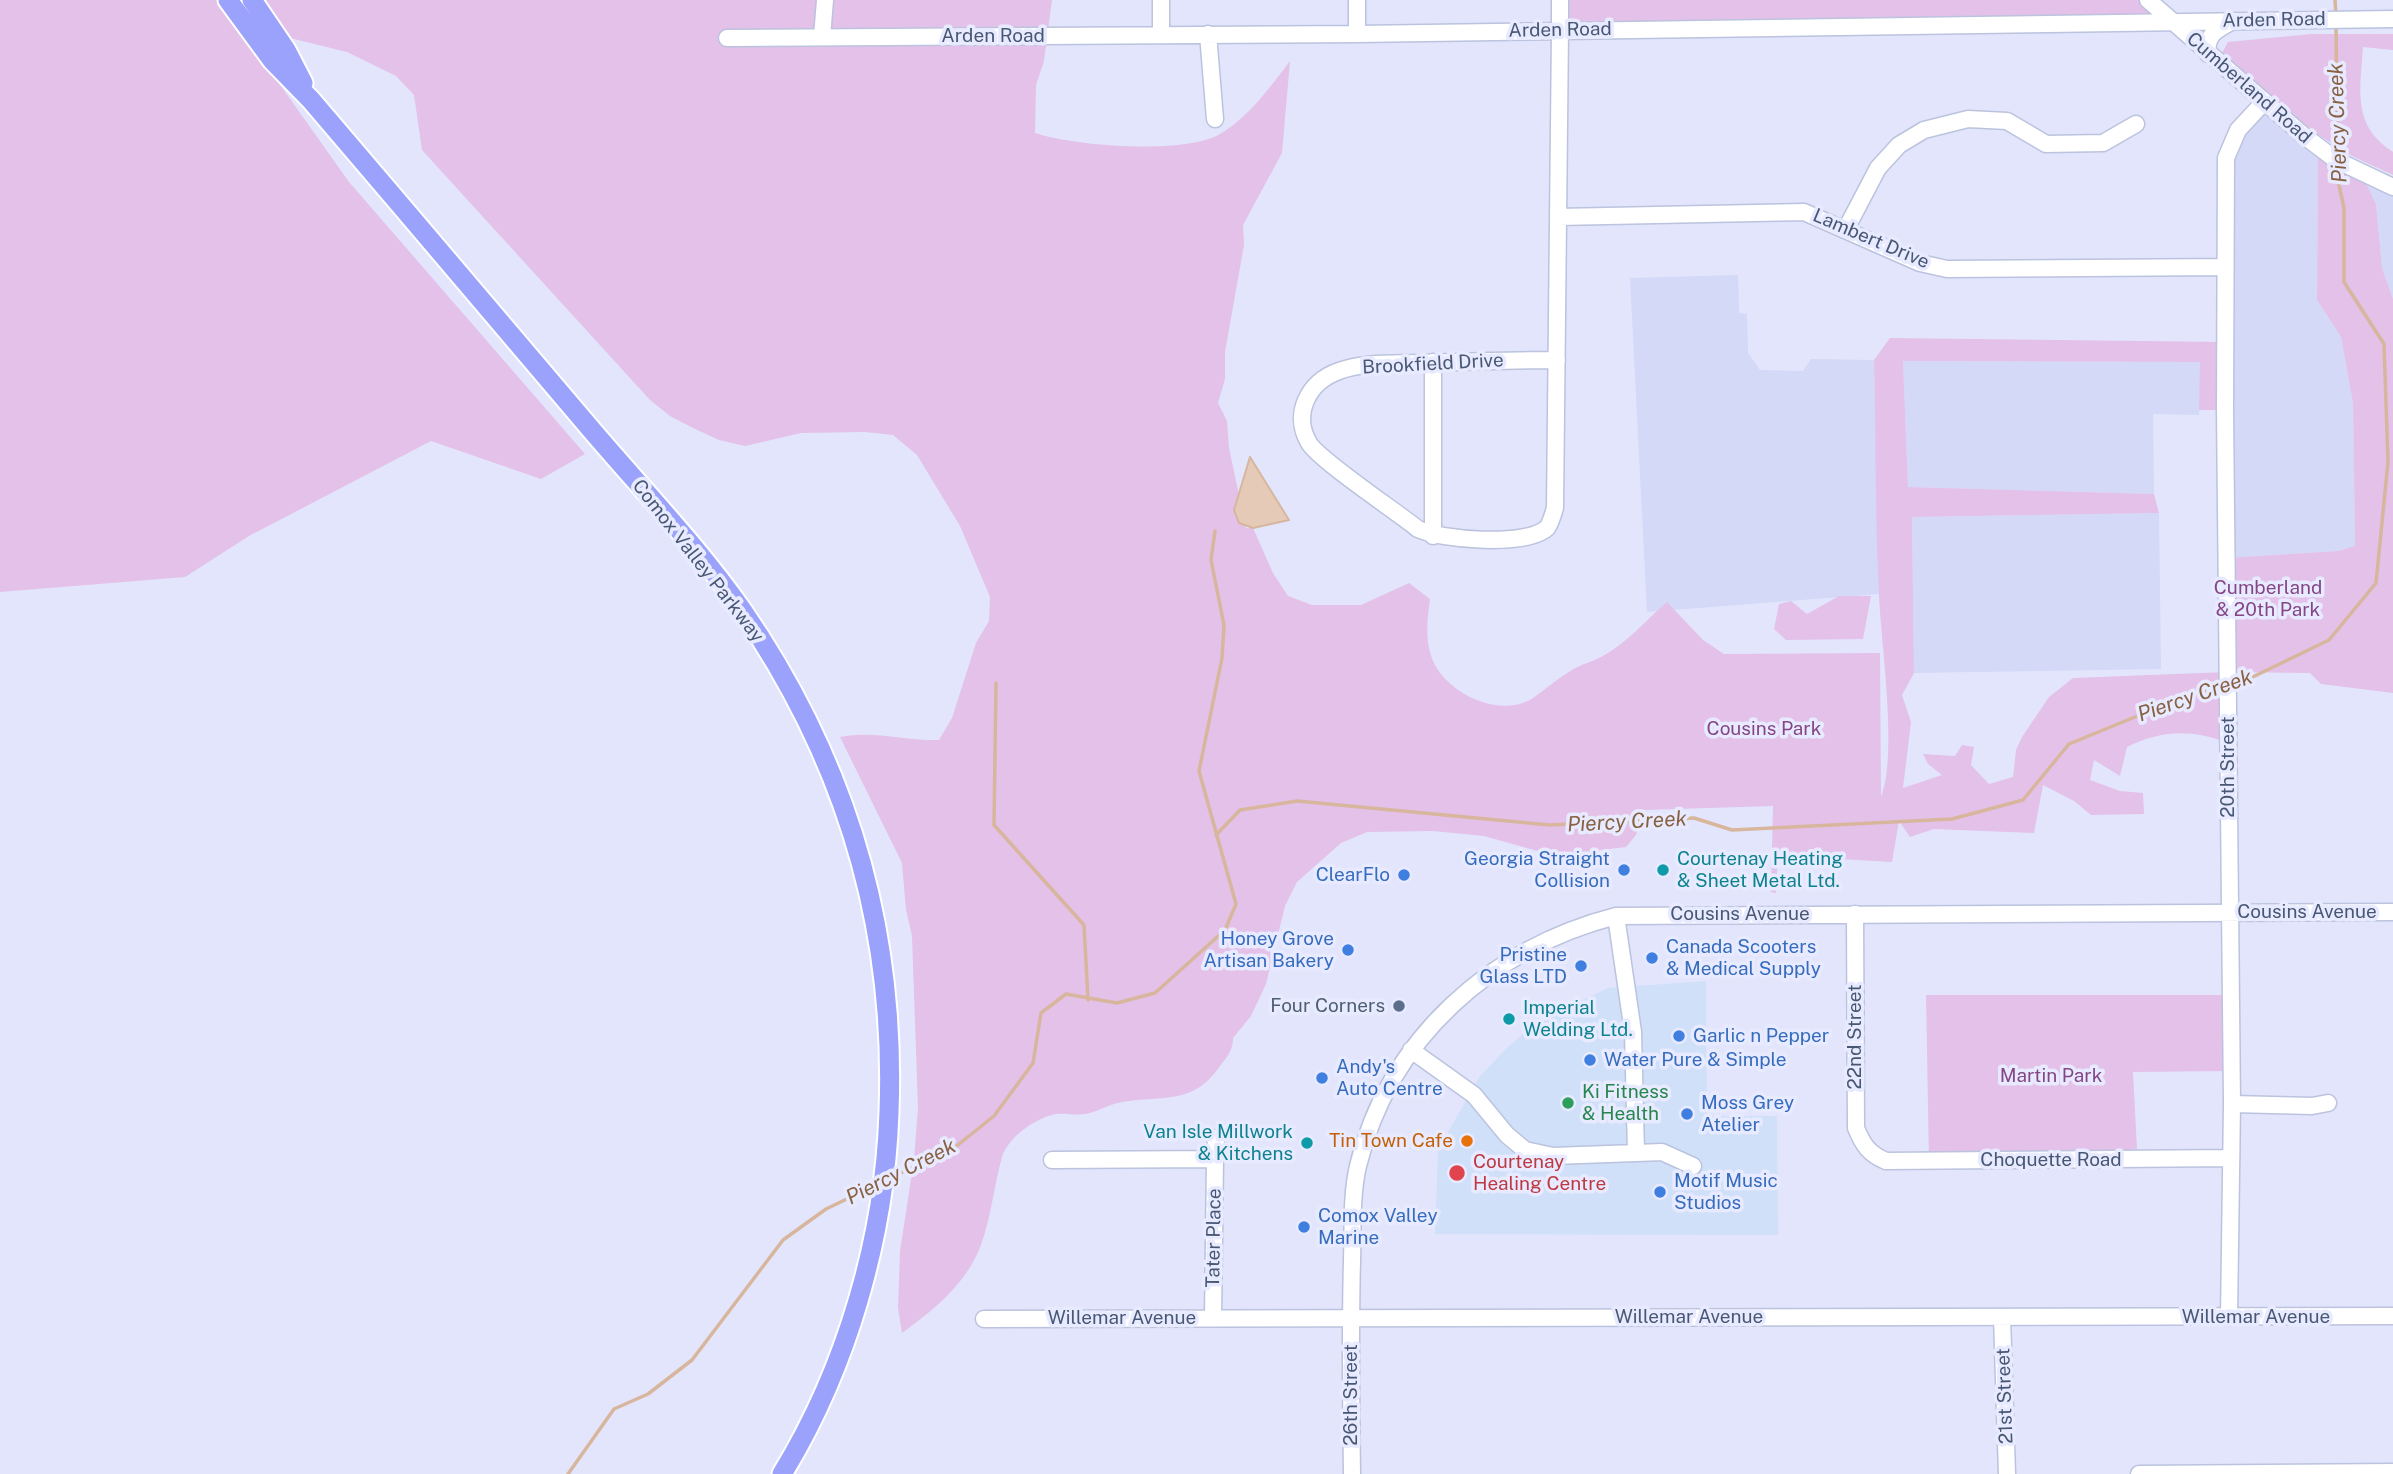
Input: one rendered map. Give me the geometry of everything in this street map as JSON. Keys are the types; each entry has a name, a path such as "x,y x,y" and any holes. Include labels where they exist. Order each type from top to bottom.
{"main road":[{"name":"Comox Valley Parkway","path":"228,0 272,60 311,100 739,606 807,720 838,790 858,848 880,939 889,1024 888,1147 883,1188 868,1261 840,1349 814,1415 782,1474"},
{"name":"Comox Valley Parkway","path":"252,0 286,50 311,100"}],"street":[{"path":"822,37 825,0"},
{"path":"1161,0 1161,35"},
{"path":"1357,0 1357,34"},
{"name":"Brookfield Drive","path":"1557,360 1377,364 1338,371 1314,387 1302,407 1301,424 1310,445 1327,460 1418,528 1433,536 1496,539 1535,536 1549,527 1555,508 1557,360 1560,0"},
{"name":"Cumberland Road","path":"2148,0 2263,103 2336,160 2393,187"},
{"name":"Arden Road","path":"727,38 1357,34 2393,19"},
{"path":"2208,54 2206,44 2211,35 2233,21"},
{"path":"1209,34 1215,119"},
{"name":"20th Street","path":"2229,1317 2232,1104 2227,705 2226,158 2238,130 2263,103"},
{"path":"1846,229 1878,168 1899,145 1924,130 1968,119 2007,121 2046,144 2103,143 2136,124"},
{"name":"Lambert Drive","path":"1558,217 1804,212 1920,263 1947,269 2225,267"},
{"path":"1433,362 1433,536"},
{"name":"Cousins Avenue","path":"1350,1317 1353,1217 1358,1167 1386,1088 1411,1050 1446,1008 1499,967 1537,944 1588,923 1616,916 2393,912"},
{"name":"22nd Street","path":"1855,914 1856,1128 1863,1145 1872,1155"},
{"path":"1616,916 1633,1032 1636,1153"},
{"path":"1411,1050 1474,1095 1507,1135 1525,1150 1553,1156 1662,1152 1693,1166"},
{"path":"2232,1104 2312,1106 2328,1103"},
{"name":"Tater Place","path":"1213,1318 1216,1138"},
{"name":"Choquette Road","path":"1872,1155 1886,1161 2231,1158"},
{"name":"Tater Place","path":"1052,1160 1215,1159"},
{"name":"Willemar Avenue","path":"984,1319 2393,1316"},
{"name":"26th Street","path":"1350,1317 1352,1474"},
{"name":"21st Street","path":"2003,1317 2007,1474"},
{"path":"2139,1474 2393,1472"}],"shaded area":[{"path":"2263,103 2318,147 2317,300 2341,337 2353,403 2355,546 2338,551 2226,558 2231,143"},
{"path":"2361,173 2393,187 2393,299 2382,268 2376,204"},
{"path":"1738,275 1739,313 1747,314 1748,353 1760,370 1803,371 1811,359 1874,360 1879,594 1647,612 1630,278"},
{"path":"1903,361 2201,362 2199,415 2153,414 2154,494 1908,487"},
{"path":"1250,457 1289,520 1253,528 1239,523 1234,510"},
{"path":"2159,513 2161,669 1914,673 1912,517"},
{"path":"1706,981 1707,1116 1777,1116 1778,1235 1435,1234 1438,1150 1480,1076 1508,1047 1539,1021 1608,988"}],"green space":[{"path":"0,0 220,0 349,182 585,454 541,479 431,441 249,536 185,577 0,592"},
{"name":"Cousins Park","path":"249,0 1052,0 1044,61 1036,85 1035,133 1101,145 1181,145 1203,141 1220,134 1249,110 1290,61 1282,153 1243,225 1244,245 1225,352 1225,379 1218,403 1227,421 1229,448 1246,528 1253,528 1273,573 1288,596 1312,605 1361,605 1409,583 1430,599 1427,624 1429,647 1436,667 1443,677 1471,697 1502,706 1523,703 1533,698 1575,668 1610,652 1667,602 1703,640 1724,654 1880,653 1881,797 1886,779 1888,728 1878,566 1874,360 1890,338 2225,342 2225,410 2199,410 2200,362 1903,361 1908,487 2154,494 2159,513 1912,517 1914,673 1902,695 1911,722 1903,788 1942,775 1928,764 1923,754 1955,756 1962,745 1974,747 1971,765 1989,784 2013,777 2016,750 2022,737 2049,697 2073,678 2227,672 2228,743 2202,735 2177,733 2152,737 2127,747 2120,776 2094,760 2090,780 2120,791 2143,793 2144,814 2091,815 2074,801 2043,785 2034,833 1934,829 1910,837 1899,821 1892,862 1788,856 1778,850 1776,893 1771,892 1773,806 1643,810 1636,835 1626,847 1568,854 1541,852 1484,836 1433,831 1367,832 1341,843 1297,882 1285,906 1266,984 1251,1016 1233,1038 1229,1053 1209,1080 1185,1094 1129,1101 1084,1114 1056,1114 1023,1130 1011,1141 1003,1154 987,1224 972,1264 949,1294 902,1333 898,1308 900,1251 914,1160 918,1107 912,936 906,910 902,863 840,737 877,735 939,740 952,718 976,643 989,621 990,597 960,526 917,455 893,435 865,432 801,433 745,446 719,440 670,416 650,400 422,150 414,95 396,76 347,52 290,38 267,21"},
{"path":"1560,0 2148,0 2173,22 1560,30"},
{"path":"2312,34 2393,34 2393,50 2363,47 2360,93 2365,119 2371,131 2393,152 2393,175 2352,156 2296,121 2221,55 2228,42"},
{"name":"Cumberland & 20th Park","path":"2318,147 2361,173 2376,204 2382,268 2393,299 2393,693 2321,684 2310,673 2227,672 2226,558 2338,551 2355,546 2353,403 2341,337 2317,300"},
{"path":"1839,596 1871,596 1863,639 1786,640 1774,629 1779,604 1791,601 1807,614"},
{"name":"Martin Park","path":"1926,995 2230,995 2231,1071 2133,1072 2137,1149 2075,1159 1929,1161"}],"waterway":[{"name":"Piercy Creek","path":"2335,0 2336,16"},
{"name":"Piercy Creek","path":"2336,24 2337,152"},
{"name":"Piercy Creek","path":"2232,687 2329,640 2376,583 2388,462 2384,344 2344,282 2344,208 2335,167"},
{"name":"Piercy Creek","path":"890,1178 954,1148 994,1116 1033,1063 1041,1013 1066,994 1117,1003 1155,993 1225,930 1236,904 1199,771 1222,658 1224,625 1211,560 1215,531"},
{"path":"996,683 994,825 1084,925 1088,1000"},
{"name":"Piercy Creek","path":"1216,835 1240,810 1297,801 1550,825 1694,818 1732,830 1952,819 2023,800 2069,744 2196,692 2224,689"},
{"name":"Piercy Creek","path":"568,1474 614,1409 648,1394 692,1360 783,1240 826,1209 876,1185"}],"place":[{"name":"Georgia Straight Collision","path":"1624,870"},
{"name":"Courtenay Heating & Sheet Metal Ltd.","path":"1663,870"},
{"name":"ClearFlo","path":"1404,875"},
{"name":"Honey Grove Artisan Bakery","path":"1348,950"},
{"name":"Canada Scooters & Medical Supply","path":"1652,958"},
{"name":"Pristine Glass LTD","path":"1581,966"},
{"name":"Four Corners","path":"1399,1006"},
{"name":"Imperial Welding Ltd.","path":"1509,1019"},
{"name":"Garlic n Pepper","path":"1679,1036"},
{"name":"Water Pure & Simple","path":"1590,1060"},
{"name":"Andy's Auto Centre","path":"1322,1078"},
{"name":"Ki Fitness & Health","path":"1568,1103"},
{"name":"Moss Grey Atelier","path":"1687,1114"},
{"name":"Tin Town Cafe","path":"1467,1141"},
{"name":"Van Isle Millwork & Kitchens","path":"1307,1143"},
{"name":"Courtenay Healing Centre","path":"1457,1173"},
{"name":"Motif Music Studios","path":"1660,1192"},
{"name":"Comox Valley Marine","path":"1304,1227"}]}
